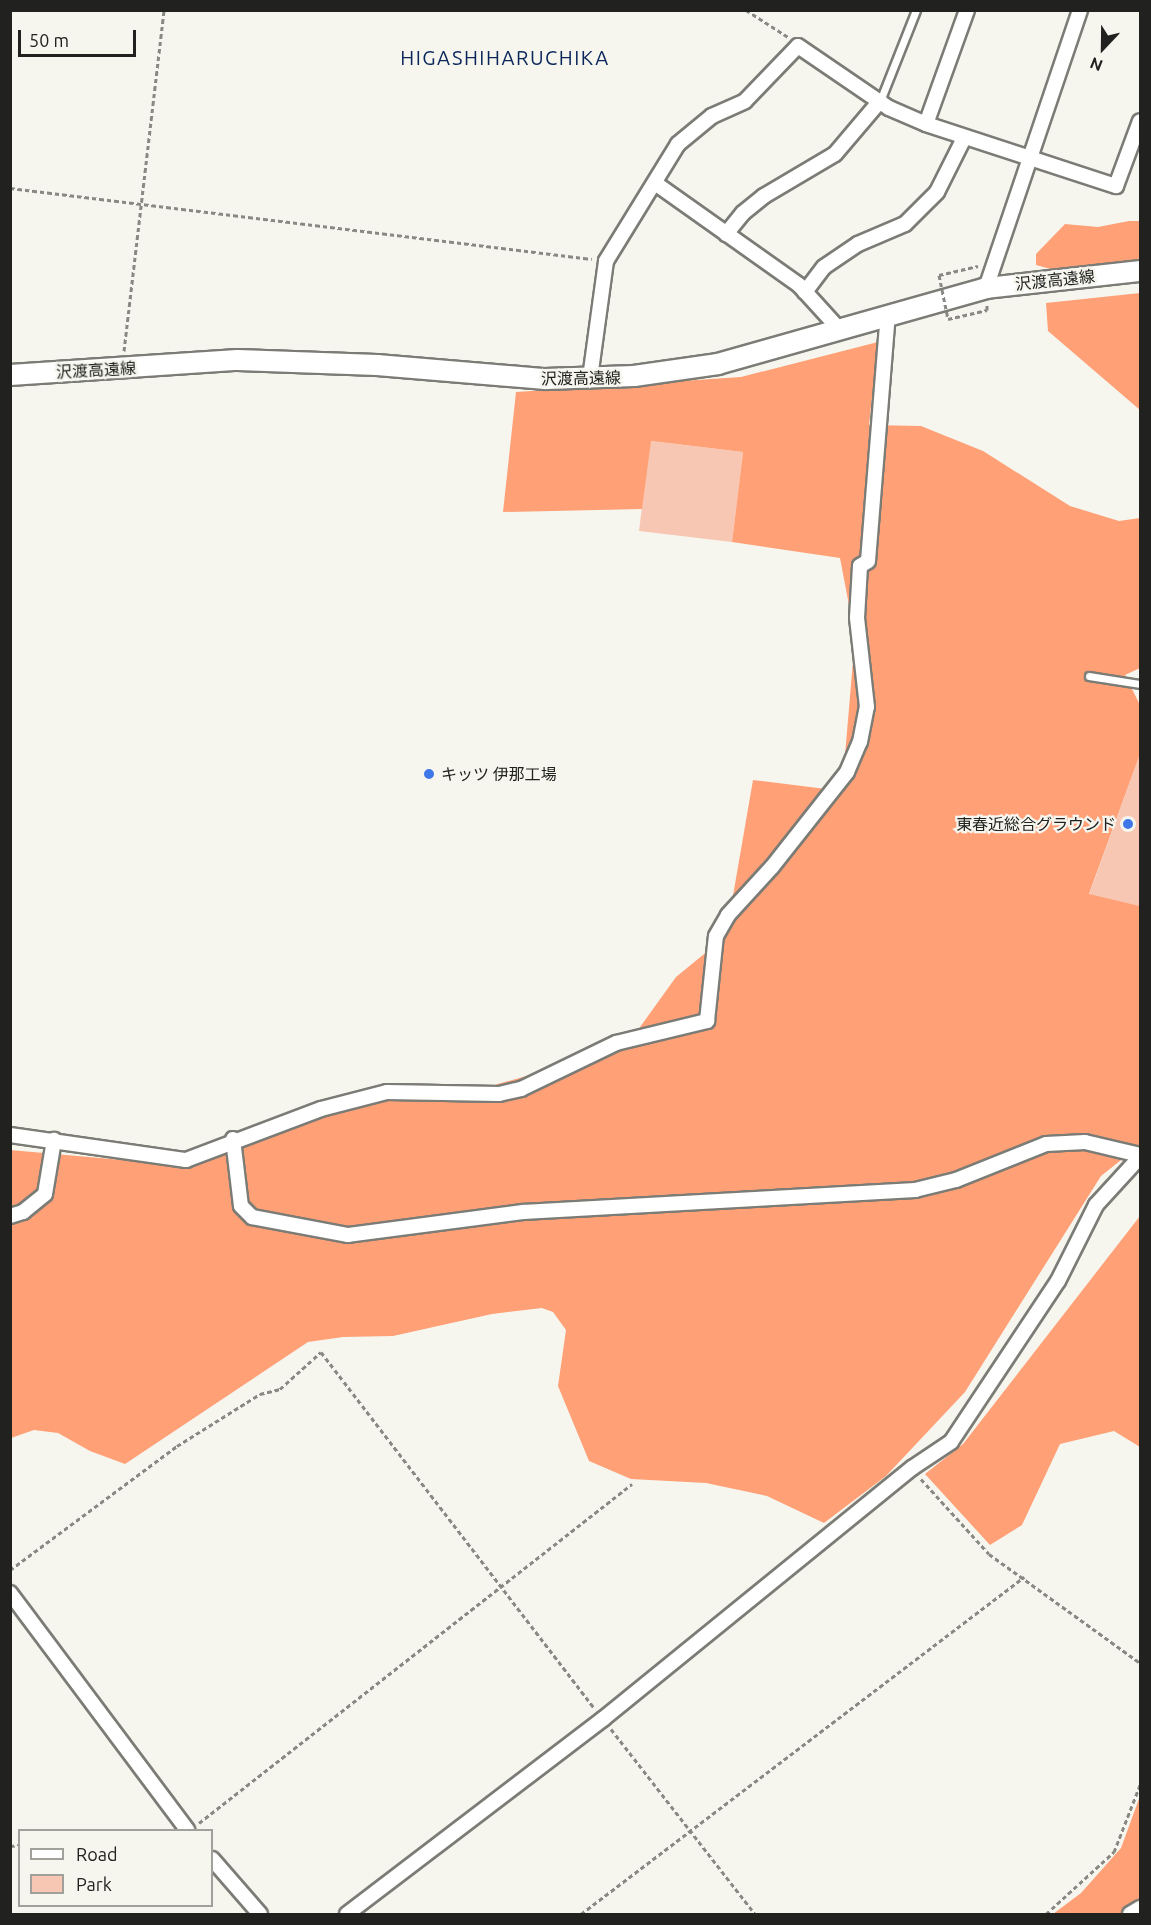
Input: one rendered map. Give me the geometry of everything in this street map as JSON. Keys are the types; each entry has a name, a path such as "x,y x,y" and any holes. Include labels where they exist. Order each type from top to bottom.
{"main road":[{"name":"沢渡高遠線","path":"10,375 238,360 315,361 545,379 634,376 718,364 986,288 1140,271"}],"street":[{"path":"926,124 967,10"},
{"path":"986,288 1028,158 1080,10"},
{"path":"590,378 606,261 678,144 712,116 745,101 798,46 880,101 926,124 1116,186 1140,121"},
{"path":"726,234 743,213 764,196 835,154 880,101"},
{"path":"805,292 824,267 858,244 905,224 937,192 964,138"},
{"path":"655,183 805,292 839,329"},
{"path":"10,1135 186,1160 233,1139 387,1092 500,1094 521,1089 616,1043 707,1022 716,936 728,915 779,859 847,772 860,742 867,707 857,618 860,566 868,561 888,315"},
{"path":"233,1139 241,1206 252,1216 348,1235 523,1212 915,1190 956,1179 1046,1144 1085,1142 1140,1156 1096,1205 1058,1281 951,1442 912,1468 603,1719 347,1914"},
{"path":"10,1216 23,1212 45,1194 54,1140"},
{"path":"10,1593 187,1829"},
{"path":"213,1860 260,1914"},
{"path":"1130,1914 1140,1908"}],"lane":[{"path":"880,101 916,10"},
{"path":"1089,676 1140,684"}],"path":[{"path":"122,367 164,10"},
{"path":"746,10 798,46"},
{"path":"10,188 606,261"},
{"path":"976,267 939,274 948,319 987,310"},
{"path":"10,1570 177,1446 260,1394 280,1389 321,1352 755,1914"},
{"path":"912,1468 989,1554 1140,1662"},
{"path":"189,1829 632,1484"},
{"path":"581,1914 1024,1577"},
{"path":"1046,1914 1114,1852 1140,1785"}],"green space":[{"path":"650,441 743,452 732,542 639,531"},
{"name":"東春近総合グラウンド","path":"1140,754 1140,906 1089,895"}],"shaded area":[{"path":"1140,221 1140,260 1054,270 1036,265 1036,254 1065,224 1098,227"},
{"path":"1140,293 1140,410 1048,331 1046,303"},
{"path":"878,342 869,425 921,426 983,451 1070,506 1119,521 1140,518 1140,668 1125,675 1140,705 1140,754 1089,894 1140,906 1140,1145 1101,1176 965,1392 886,1476 824,1523 767,1496 706,1483 631,1479 589,1461 558,1386 566,1330 553,1312 542,1308 492,1314 393,1336 343,1337 308,1342 125,1464 90,1451 58,1433 34,1430 11,1438 10,1150 189,1166 316,1116 382,1099 452,1097 625,1048 676,977 726,936 753,780 842,791 855,637 840,558 732,542 743,452 651,441 642,509 503,512 516,392 741,377"},
{"path":"1140,1216 1140,1447 1114,1431 1060,1444 1022,1525 990,1545 925,1474 963,1444"},
{"path":"1140,1796 1140,1914 1053,1914 1081,1893 1121,1848"}],"place":[{"name":"キッツ 伊那工場","path":"429,774"},
{"name":"東春近総合グラウンド","path":"1128,824"}],"district":[{"name":"HIGASHIHARUCHIKA","path":"505,57"}]}
